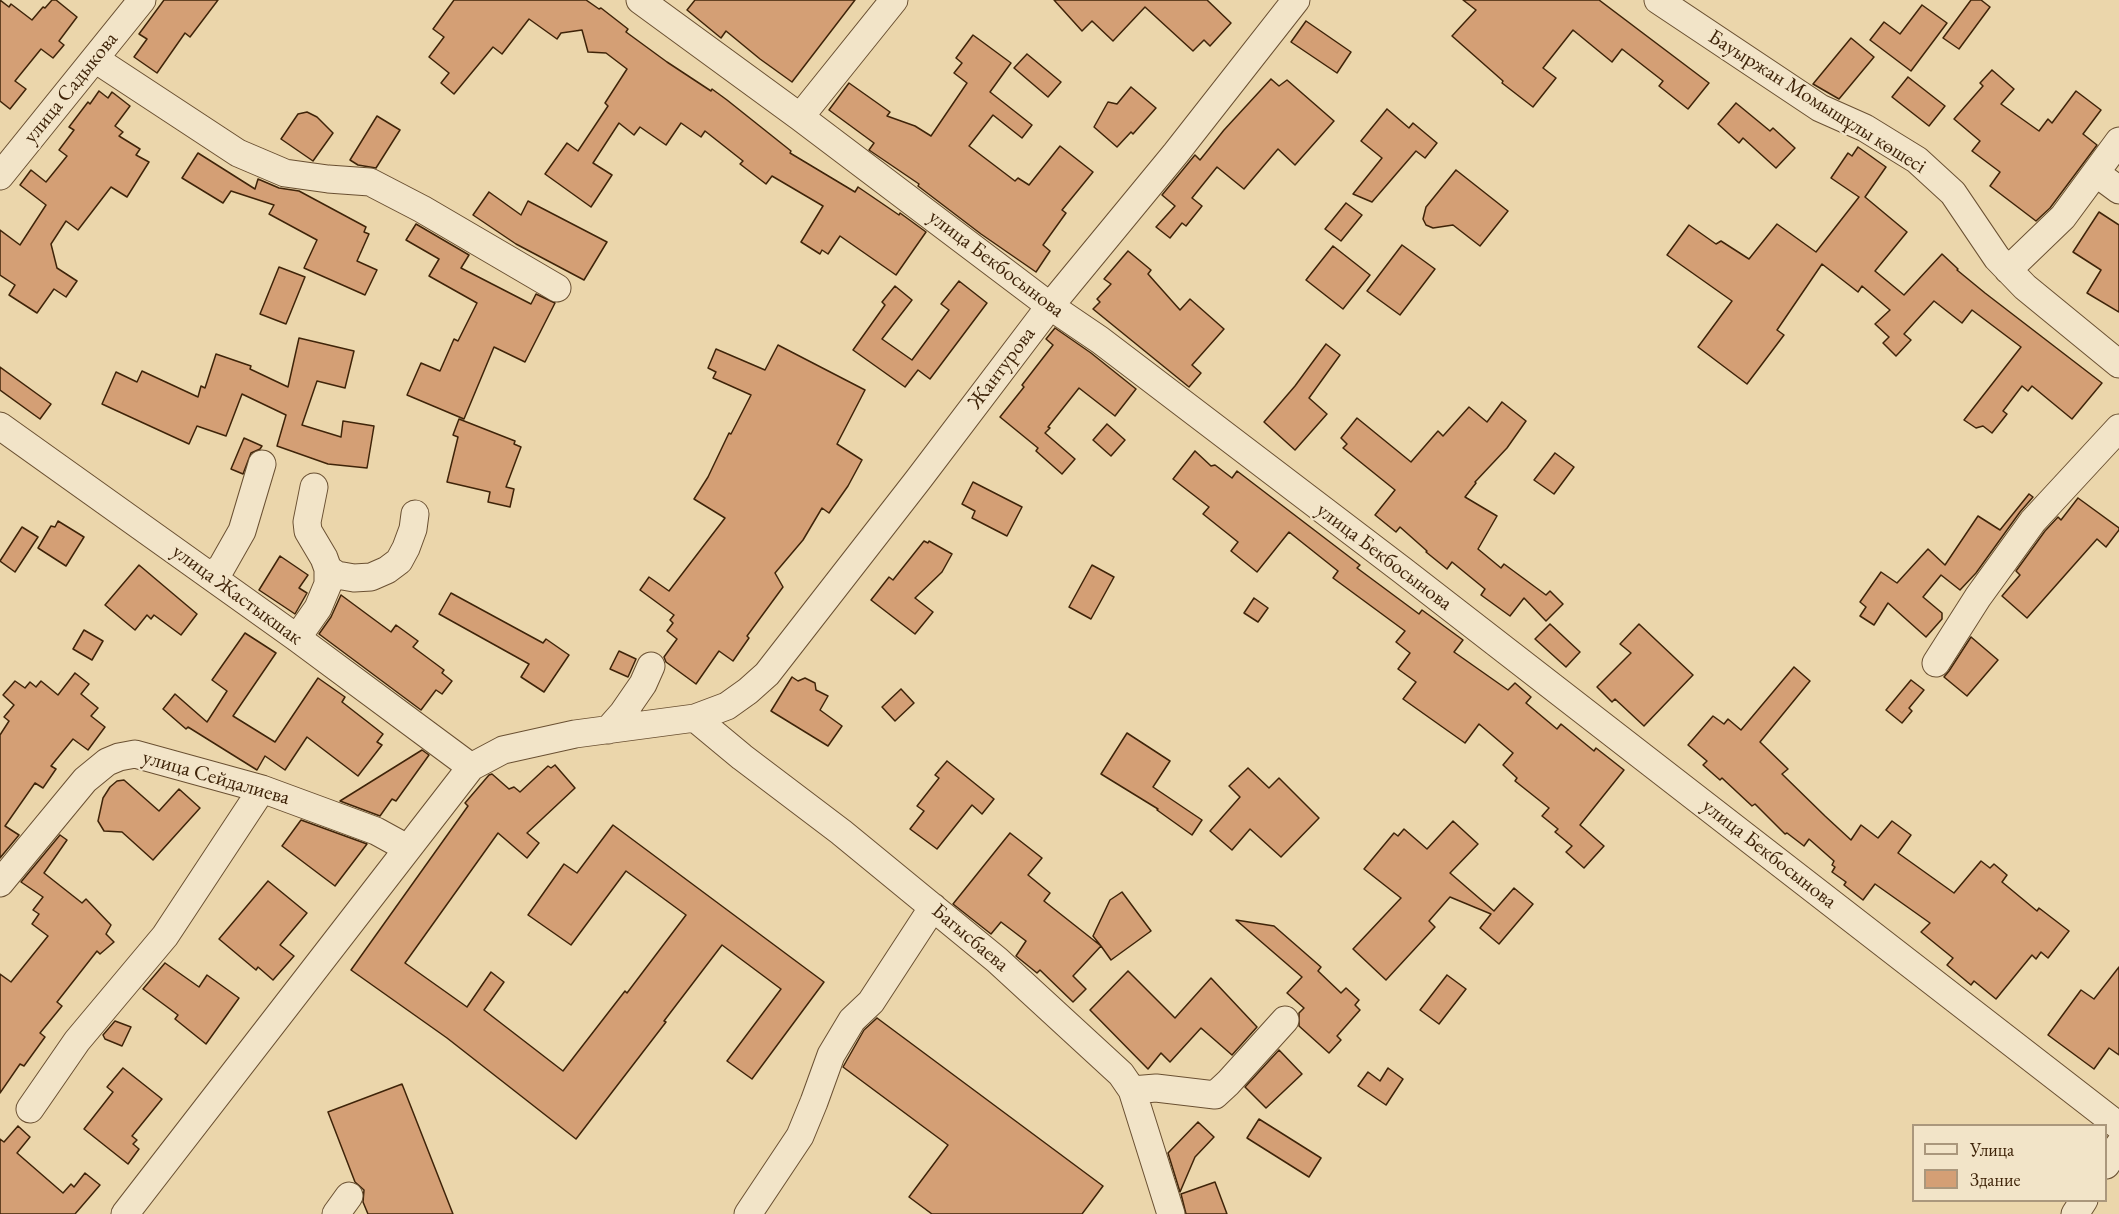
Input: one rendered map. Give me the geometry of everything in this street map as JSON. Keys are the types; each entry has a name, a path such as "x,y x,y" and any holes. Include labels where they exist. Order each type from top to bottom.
{"street":[{"name":"улица Садыкова","path":"0,177 142,0"},
{"name":"улица Бекбосынова","path":"640,0 800,117 1050,306 1100,340 1402,570 2119,1126"},
{"path":"800,117 894,0"},
{"name":"Жантурова","path":"695,718 727,706 767,674 1050,306 1176,153 1296,0"},
{"name":"Бауыржан Момышұлы көшесі","path":"1658,0 1820,108 1865,128 1917,160 1953,193 1997,258 2008,270 2025,287 2119,364"},
{"path":"95,59 238,153 285,173 370,182 422,208 557,288"},
{"path":"2008,270 2063,217 2119,141"},
{"path":"2096,173 2119,190"},
{"name":"улица Жастыкшак","path":"0,426 297,638 471,767"},
{"path":"1936,663 1978,597 2033,520 2119,428"},
{"path":"209,575 221,568 242,531 262,464"},
{"path":"314,487 307,522 309,531 324,558 338,573 371,577 387,570 399,561 413,529 415,514"},
{"path":"297,638 324,596 328,584 338,573"},
{"path":"608,730 643,684 651,666"},
{"path":"125,1214 471,767 503,750 575,734 695,718"},
{"name":"Багысбаева","path":"695,718 742,757 841,832 997,960 1121,1074 1132,1090 1171,1214"},
{"name":"улица Сейдалиева","path":"0,883 85,780 107,762 135,754 262,789 376,831 407,848"},
{"path":"30,1109 77,1041 165,936 262,789"},
{"path":"748,1214 800,1136 831,1055 852,1020 871,1002 933,907"},
{"path":"1132,1090 1156,1088 1215,1095 1285,1020"},
{"path":"2107,1163 2119,1145"}],"building":[{"path":"0,0 9,7 11,4 32,20 52,0 56,0 77,17 59,41 64,45 53,58 41,49 15,81 26,89 10,109 0,101"},
{"path":"164,0 218,0 190,37 185,33 157,73 134,57 147,39 139,34"},
{"path":"454,0 586,0 599,9 601,8 628,29 626,32 667,62 727,100 791,151 790,153 855,192 858,187 926,232 896,275 840,236 828,254 822,250 820,254 801,242 823,206 772,176 766,184 740,164 743,161 705,131 701,137 681,123 666,145 640,127 634,135 619,123 593,163 612,175 591,207 545,174 567,143 578,151 608,106 605,103 627,69 606,53 588,52 582,30 561,33 557,39 529,19 502,54 493,47 454,94 441,83 449,73 429,57 444,37 433,29"},
{"path":"695,0 855,0 792,82 726,31 721,38 687,10"},
{"path":"1054,0 1207,0 1231,23 1210,46 1204,40 1193,51 1145,7 1113,41 1092,21 1082,31"},
{"path":"1463,0 1599,0 1709,83 1688,109 1659,86 1663,81 1622,49 1612,62 1573,30 1543,68 1556,78 1533,107 1502,83 1503,81 1452,36 1476,10"},
{"path":"1971,0 1981,0 1990,7 1959,49 1943,38"},
{"path":"1922,5 1947,23 1911,71 1870,40 1884,22 1900,34"},
{"path":"1306,21 1351,52 1337,73 1291,42"},
{"path":"973,35 1011,63 990,92 1032,125 1022,138 993,115 969,146 1015,181 1018,178 1029,185 1060,146 1093,172 1062,210 1066,213 1043,245 1050,251 1036,272 981,234 918,186 919,184 869,150 874,143 829,110 849,83 890,112 887,116 915,126 931,136 967,83 954,73 962,63 956,58"},
{"path":"1851,38 1874,57 1839,99 1813,84"},
{"path":"1027,54 1061,82 1048,97 1014,68"},
{"path":"1992,70 2014,89 2001,104 2039,131 2048,119 2052,123 2076,91 2101,110 2083,134 2097,145 2050,208 2036,221 1990,186 2000,172 1972,151 1980,141 1954,119 1983,86 1980,83"},
{"path":"1908,77 1945,106 1929,126 1892,97"},
{"path":"1271,79 1279,86 1287,80 1334,121 1295,165 1278,149 1244,189 1217,167 1192,198 1202,206 1186,226 1182,223 1170,238 1156,227 1175,206 1162,195 1195,155 1200,160"},
{"path":"1131,87 1156,108 1133,134 1131,132 1117,147 1094,127 1108,102 1117,104"},
{"path":"99,91 108,98 112,92 130,106 115,126 123,132 119,136 140,149 136,155 149,162 127,197 111,187 78,230 66,221 51,244 57,268 77,281 66,297 54,289 37,313 9,295 15,285 0,275 0,230 20,245 46,205 20,185 31,170 46,182 67,156 59,150 74,130 69,127"},
{"path":"1736,103 1770,131 1773,128 1795,148 1776,168 1743,138 1739,143 1718,124"},
{"path":"1387,109 1409,128 1413,123 1437,143 1425,158 1416,151 1372,202 1353,194 1382,158 1361,141"},
{"path":"307,112 317,117 333,133 313,161 281,139 298,114"},
{"path":"377,116 400,130 376,168 358,165 350,160"},
{"path":"1858,147 1886,167 1865,197 1907,232 1875,271 1904,295 1942,254 1985,293 2102,383 2072,419 2032,386 2028,391 2022,386 2003,411 2007,414 1992,433 1983,426 1976,428 1964,420 2021,347 1972,310 1962,323 1934,301 1904,334 1911,340 1896,356 1883,343 1889,337 1875,324 1890,310 1862,286 1858,292 1822,264 1777,330 1784,335 1747,384 1698,347 1732,301 1667,255 1689,225 1716,244 1721,241 1749,259 1777,224 1816,252 1859,197 1831,178 1848,153 1852,156"},
{"path":"198,153 255,189 258,179 279,188 299,191 366,227 364,232 369,234 357,261 377,270 365,295 304,268 317,240 269,214 274,205 231,191 223,203 182,178"},
{"path":"1456,170 1508,211 1480,246 1453,225 1433,228 1426,225 1423,219 1426,207"},
{"path":"489,192 521,215 528,201 607,242 584,280 516,244 473,215"},
{"path":"1346,203 1362,215 1341,241 1325,229"},
{"path":"2099,212 2119,225 2119,312 2087,293 2101,270 2073,252"},
{"path":"416,224 469,255 461,268 531,304 536,294 555,303 525,362 494,347 464,419 407,395 421,363 440,371 454,339 458,341 477,303 429,276 439,259 406,240"},
{"path":"1402,245 1435,269 1400,315 1367,291"},
{"path":"1333,246 1370,275 1343,309 1306,280"},
{"path":"1128,251 1151,270 1148,274 1180,310 1190,299 1224,329 1192,365 1201,373 1189,387 1093,309 1100,302 1097,299 1111,284 1104,279"},
{"path":"279,267 305,277 286,324 260,314"},
{"path":"959,281 987,303 930,379 918,370 905,387 853,350 885,305 882,302 895,286 912,300 882,339 912,360 949,310 941,304"},
{"path":"1055,328 1136,389 1115,416 1079,388 1045,433 1075,459 1062,474 1036,451 1038,448 1000,417 1053,345 1046,339"},
{"path":"299,338 354,351 345,388 317,381 302,425 341,437 343,421 374,426 367,468 328,464 277,446 286,415 242,394 226,436 197,426 189,444 102,404 116,372 137,382 142,371 198,397 201,386 205,388 216,354 251,366 250,369 288,387"},
{"path":"1326,344 1340,355 1309,398 1327,414 1295,450 1264,422 1295,386"},
{"path":"778,345 865,390 837,444 862,460 848,486 829,513 822,508 803,540 775,573 783,587 747,636 749,638 733,661 719,651 696,684 666,662 664,657 677,639 667,631 673,623 670,620 674,615 640,590 649,577 669,591 725,518 694,499 751,395 713,378 716,372 708,368 716,349 765,370"},
{"path":"0,367 51,404 40,419 0,390"},
{"path":"1502,402 1526,421 1507,448 1475,482 1465,497 1497,516 1478,549 1501,568 1504,564 1546,595 1550,591 1563,604 1546,621 1524,598 1510,616 1481,595 1485,589 1452,562 1447,569 1400,527 1396,532 1375,515 1395,490 1343,448 1347,444 1341,438 1357,418 1411,462 1438,431 1443,436 1469,407 1487,422"},
{"path":"459,419 515,441 514,444 521,447 506,487 514,489 510,507 488,502 490,492 447,482 458,437 453,435"},
{"path":"1107,424 1125,440 1111,456 1093,440"},
{"path":"244,438 262,446 251,453 243,474 231,469"},
{"path":"1195,451 1211,466 1215,465 1232,478 1237,471 1360,565 1357,568 1419,614 1422,610 1463,640 1454,652 1508,690 1515,683 1531,697 1526,703 1557,729 1561,724 1594,751 1596,748 1624,770 1580,825 1604,846 1584,868 1566,852 1572,846 1555,832 1558,829 1542,816 1549,808 1515,781 1517,778 1503,765 1513,753 1479,724 1465,743 1403,699 1416,682 1398,669 1410,653 1396,642 1405,631 1333,578 1338,571 1289,532 1257,572 1231,551 1238,542 1203,514 1209,507 1173,479"},
{"path":"1555,453 1574,467 1554,494 1534,480"},
{"path":"973,482 1022,507 1007,536 972,518 975,511 962,504"},
{"path":"2029,494 2033,497 1976,573 1960,590 1941,575 1923,597 1942,613 1942,619 1926,637 1888,603 1874,625 1860,616 1866,607 1860,602 1881,572 1897,583 1928,549 1945,565 1978,516 2000,530"},
{"path":"2078,498 2119,530 2106,547 2097,539 2027,618 2002,596 2020,575 2016,571 2045,531 2058,517 2061,520"},
{"path":"58,521 84,537 66,566 38,548 51,526 55,527"},
{"path":"22,527 38,537 15,572 0,561"},
{"path":"924,541 928,543 929,541 952,554 942,572 915,598 933,612 915,634 871,600 889,577 893,580"},
{"path":"280,556 308,575 299,588 307,593 295,614 259,590"},
{"path":"139,565 197,614 181,635 154,615 151,619 147,615 135,630 105,605"},
{"path":"1092,565 1114,577 1091,619 1069,607"},
{"path":"451,593 543,643 546,639 569,655 544,692 521,677 529,664 439,614"},
{"path":"341,595 391,632 396,625 418,641 413,647 444,670 442,673 452,681 442,694 436,690 421,710 319,634 331,617"},
{"path":"1254,598 1268,608 1258,622 1244,613"},
{"path":"1550,624 1580,652 1566,667 1535,639"},
{"path":"1639,624 1693,675 1644,726 1615,699 1612,702 1597,687 1631,653 1620,644"},
{"path":"84,630 103,641 92,660 73,649"},
{"path":"245,633 276,653 233,716 275,742 318,678 345,697 342,702 383,734 377,742 382,745 358,776 307,737 285,770 265,756 257,770 188,727 186,729 163,709 175,694 207,722 227,691 212,680"},
{"path":"1971,637 1998,660 1967,696 1944,677"},
{"path":"619,651 636,659 628,677 610,669"},
{"path":"1794,667 1810,681 1760,742 1788,769 1782,774 1825,816 1851,840 1861,825 1878,838 1892,821 1911,835 1898,853 1954,893 1981,861 1990,868 1994,864 2007,875 2002,882 2037,911 2039,908 2069,931 2048,958 2041,952 2036,959 2032,955 1996,999 1974,981 1971,985 1947,965 1953,958 1921,932 1930,923 1875,884 1863,900 1844,885 1846,882 1832,872 1835,867 1832,865 1834,861 1809,839 1804,846 1787,833 1785,834 1755,804 1752,806 1722,778 1720,780 1703,765 1707,761 1688,745 1713,716 1724,724 1728,719 1741,730"},
{"path":"75,673 89,684 81,694 98,708 91,716 105,727 88,750 73,739 51,766 56,769 43,788 35,783 5,826 19,835 0,858 0,735 9,721 4,717 14,705 3,695 15,681 25,688 30,682 36,687 41,681 58,695"},
{"path":"792,677 798,681 805,678 815,683 816,690 828,696 820,710 842,726 828,746 771,711"},
{"path":"1911,680 1924,690 1909,708 1912,711 1902,723 1886,710"},
{"path":"901,689 914,703 895,721 882,707"},
{"path":"1127,733 1170,761 1153,787 1202,820 1192,835 1158,809 1101,774"},
{"path":"422,750 429,755 396,801 392,799 380,816 340,801"},
{"path":"947,761 994,799 982,814 972,805 937,849 910,829 924,811 917,806 939,778 935,775"},
{"path":"555,765 575,788 527,833 539,843 527,858 498,833 405,963 467,1007 491,972 504,982 484,1010 563,1071 625,991 627,993 686,915 626,871 571,945 528,915 564,864 577,873 613,825 824,982 752,1079 727,1061 781,989 722,945 576,1139 447,1038 351,970 468,806 465,803 489,775 492,774 509,789 514,787 520,792 548,766 551,768"},
{"path":"1248,768 1269,788 1279,778 1319,818 1281,857 1250,829 1232,850 1210,831 1240,797 1229,786"},
{"path":"124,780 159,811 179,789 200,808 153,860 122,832 104,831 98,821 103,798 117,781"},
{"path":"301,820 367,844 335,886 282,846"},
{"path":"1453,821 1478,844 1450,873 1494,911 1514,888 1533,904 1499,944 1480,928 1491,914 1450,897 1429,921 1435,927 1386,980 1353,949 1401,898 1364,869 1394,833 1398,836 1404,829 1427,849"},
{"path":"1010,833 1042,858 1028,875 1050,893 1044,901 1101,946 1073,976 1086,989 1073,1002 1040,970 1037,973 1016,956 1026,941 1001,922 991,934 953,904"},
{"path":"60,835 67,840 44,873 82,903 86,899 111,925 106,934 114,942 100,954 97,951 57,1002 62,1006 40,1033 45,1037 24,1066 20,1064 0,1093 0,974 11,982 48,936 32,924 39,914 33,910 43,897 21,882"},
{"path":"268,881 307,913 280,945 294,956 273,980 258,967 256,970 219,939"},
{"path":"1122,892 1151,931 1111,960 1093,936 1110,900"},
{"path":"1236,920 1274,926 1321,967 1318,971 1341,993 1346,988 1359,1000 1355,1005 1360,1010 1337,1036 1341,1040 1329,1053 1299,1026 1299,1013 1304,1008 1287,993 1302,977"},
{"path":"165,963 199,987 207,975 239,998 206,1044 175,1019 178,1015 143,989"},
{"path":"2119,967 2119,1055 2109,1048 2094,1069 2048,1035 2081,990 2094,999"},
{"path":"1128,971 1175,1018 1211,978 1257,1027 1232,1055 1201,1028 1170,1062 1161,1053 1148,1069 1090,1010"},
{"path":"1447,975 1466,989 1439,1024 1420,1010"},
{"path":"877,1018 1103,1186 1082,1214 932,1214 909,1197 948,1145 843,1067 864,1030"},
{"path":"115,1021 131,1027 122,1046 105,1039 103,1035"},
{"path":"1279,1050 1302,1074 1266,1108 1245,1087"},
{"path":"123,1068 162,1099 132,1136 137,1140 133,1144 139,1149 128,1164 84,1129 113,1092 107,1087"},
{"path":"1388,1068 1403,1079 1386,1105 1358,1086 1368,1072 1380,1081"},
{"path":"402,1084 453,1214 368,1214 363,1202 364,1190 355,1182 328,1112"},
{"path":"1259,1119 1321,1158 1309,1177 1247,1138"},
{"path":"1198,1122 1214,1137 1195,1157 1180,1192 1168,1153"},
{"path":"18,1126 30,1137 17,1153 63,1193 71,1184 74,1187 85,1173 100,1185 75,1214 0,1214 0,1139 4,1142"},
{"path":"1215,1182 1227,1214 1186,1214 1181,1194"}]}
